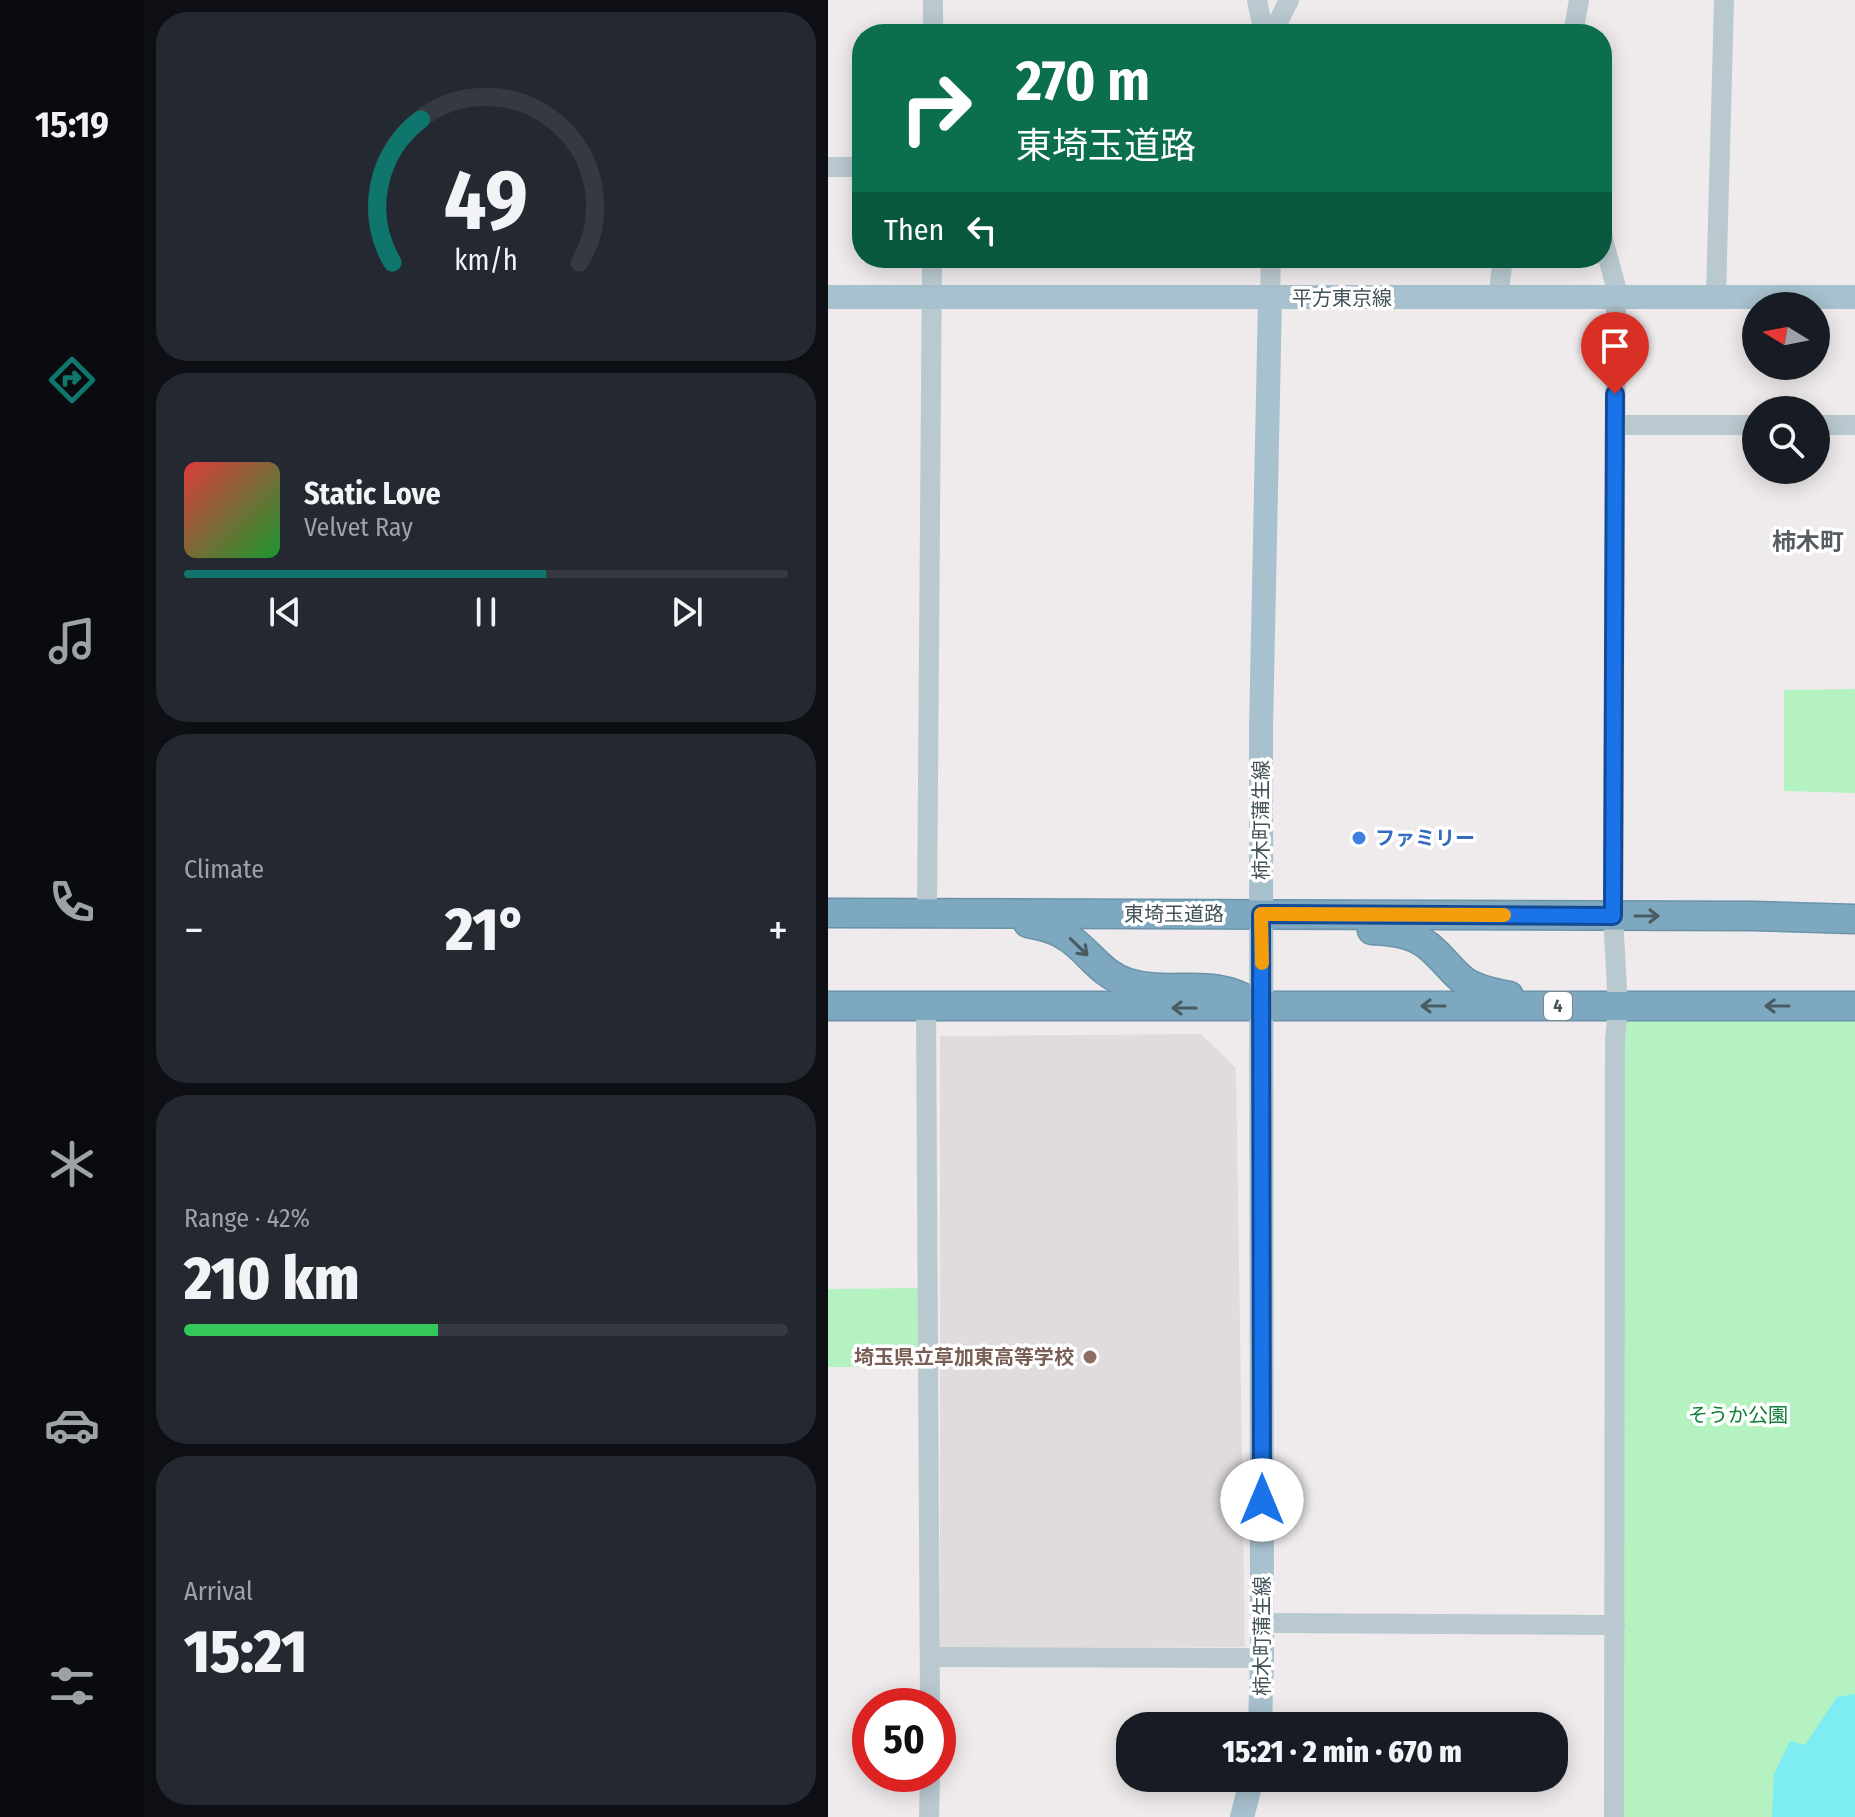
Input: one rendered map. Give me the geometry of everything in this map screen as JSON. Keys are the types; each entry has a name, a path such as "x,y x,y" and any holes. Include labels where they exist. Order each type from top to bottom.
{"highway":[{"name":"東埼玉道路","path":"828,913 1855,919"},
{"name":"4","path":"1261,914 1285,925 1306,929 1405,933 1432,948 1467,983 1481,990 1549,1005"},
{"name":"4","path":"980,915 1055,930 1069,937 1104,970 1125,983 1143,987 1219,988 1239,993 1262,1008"},
{"name":"4","path":"828,998 863,1006"},
{"name":"4","path":"828,1006 1855,1006"}],"main road":[{"name":"平方東京線","path":"828,297 1855,297"},
{"name":"柿木町蒲生線","path":"1260,1712 1262,713 1270,298"},
{"path":"1242,1817 1248,1792"}],"street":[{"path":"933,0 933,24"},
{"path":"1257,0 1262,24"},
{"path":"1277,24 1289,0"},
{"path":"1575,24 1579,0"},
{"path":"1716,297 1724,0"},
{"path":"828,167 852,167"},
{"path":"927,912 932,268"},
{"path":"1270,298 1271,268"},
{"path":"1498,299 1502,268"},
{"path":"1611,268 1616,287 1613,916 1618,1007 1615,1039 1614,1817"},
{"path":"1615,425 1742,425"},
{"path":"1830,425 1855,425"},
{"path":"926,1007 930,1688"},
{"path":"1262,1623 1615,1625"},
{"path":"931,1657 1262,1658"},
{"path":"929,1817 930,1792"}],"shaded area":[{"name":"埼玉県立草加東高等学校","path":"1201,1034 1236,1068 1245,1647 940,1647 940,1036"}],"green space":[{"path":"1855,689 1855,793 1784,791 1784,690"},
{"name":"そうか公園","path":"1623,1014 1855,1014 1855,1817 1620,1817"},
{"path":"918,1288 918,1367 828,1367 828,1289"}],"water":[{"path":"1855,1694 1855,1817 1772,1817 1774,1774 1790,1741 1805,1745 1837,1697"}],"slow traffic":[{"path":"1262,963 1261,914 1504,915"}],"place":[{"name":"ファミリー","path":"1359,838"},
{"name":"埼玉県立草加東高等学校","path":"1090,1357"}],"district":[{"name":"柿木町","path":"1808,542"}],"route":[{"path":"1262,1500 1261,914 1613,916 1615,394"}]}
